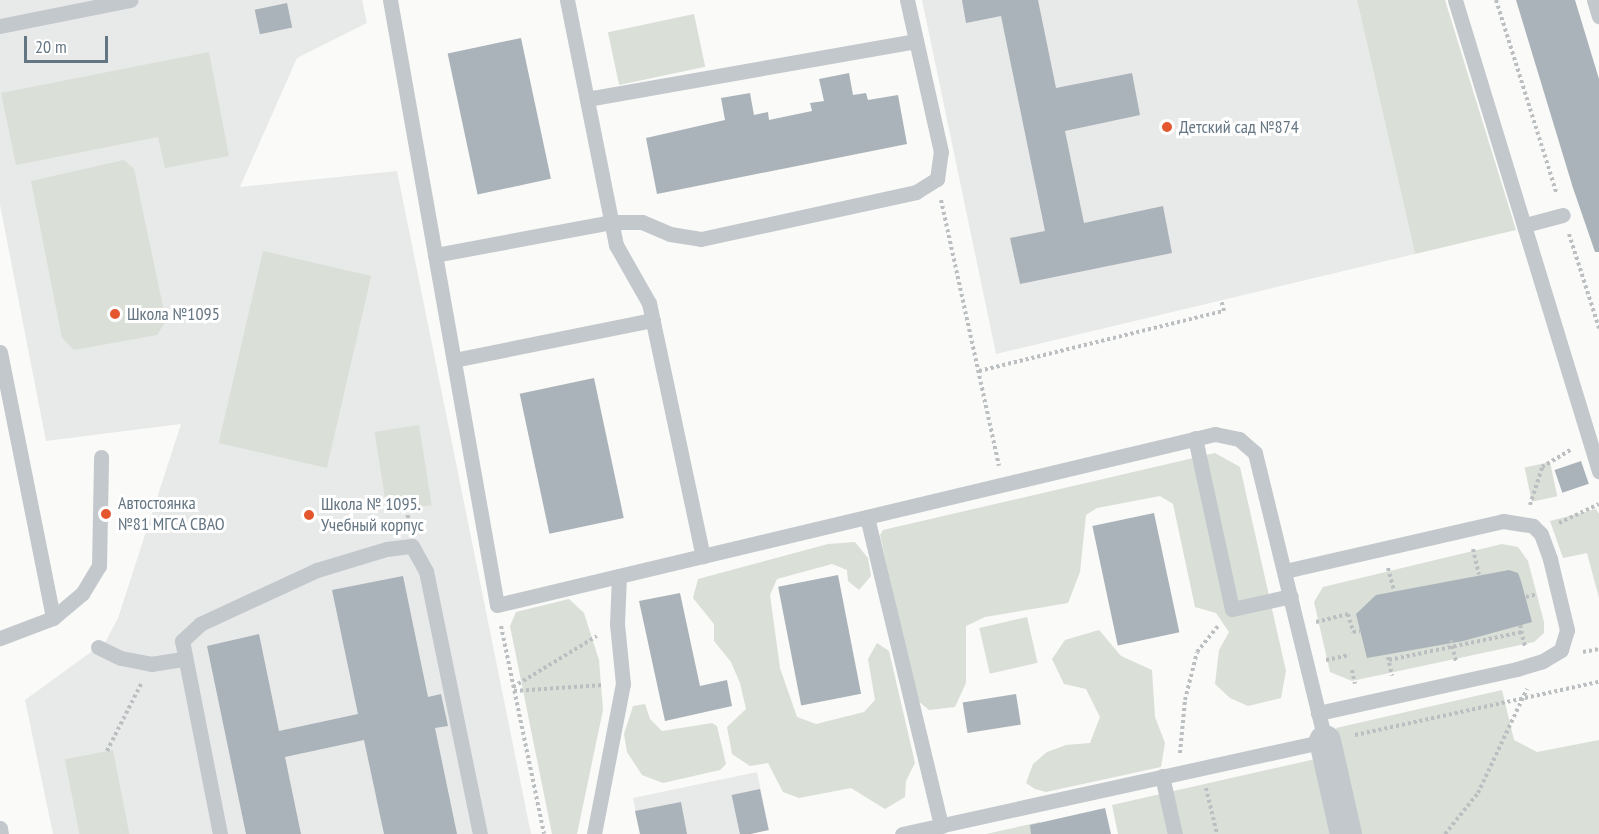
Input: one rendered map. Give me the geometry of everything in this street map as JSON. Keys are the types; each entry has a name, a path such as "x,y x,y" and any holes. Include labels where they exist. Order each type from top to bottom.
{"street":[{"path":"1329,730 1346,834"}],"lane":[{"path":"0,26 130,0"},
{"path":"390,0 497,605 1215,434 1239,439 1255,453 1291,596 1329,730"},
{"path":"567,0 616,245 649,303 703,556"},
{"path":"435,255 611,222 642,222 670,234 701,239 916,192 937,179 941,152 907,0"},
{"path":"1455,0 1599,472"},
{"path":"1594,0 1599,16"},
{"path":"587,99 916,41"},
{"path":"1525,225 1563,215"},
{"path":"454,360 652,320"},
{"path":"0,352 53,618"},
{"path":"1196,438 1232,609 1291,596"},
{"path":"0,638 53,618 82,594 99,566 101,457"},
{"path":"867,517 940,826"},
{"path":"902,834 1201,767 1329,730 1544,661 1561,651 1567,630 1541,534 1524,523 1503,521 1285,571"},
{"path":"220,834 183,659 182,641 200,624 317,570 411,539 426,571 480,834"},
{"path":"594,834 623,684 617,624 619,576"},
{"path":"98,647 121,658 151,664 183,659"},
{"path":"1162,776 1174,834"},
{"path":"0,828 1,834"}],"path":[{"path":"1496,0 1599,328"},
{"path":"937,179 1003,484"},
{"path":"978,371 1224,311 1221,300"},
{"path":"1524,523 1542,466 1589,439"},
{"path":"1541,534 1599,504"},
{"path":"1472,546 1479,574"},
{"path":"1387,565 1394,591"},
{"path":"1526,597 1541,594"},
{"path":"497,605 544,834"},
{"path":"1177,772 1185,700 1197,652 1232,609"},
{"path":"1313,622 1348,614 1353,632 1360,631"},
{"path":"514,689 617,624"},
{"path":"1520,625 1526,647"},
{"path":"1392,676 1388,658 1522,632"},
{"path":"1451,640 1456,662"},
{"path":"1322,661 1349,655"},
{"path":"106,751 151,664"},
{"path":"1352,670 1355,685"},
{"path":"1329,730 1522,698 1599,682"},
{"path":"514,689 623,684"},
{"path":"1445,834 1478,793 1522,698"},
{"path":"1201,767 1217,834"}],"shaded area":[{"name":"Школа № 1095. Учебный корпус","path":"0,0 362,0 367,23 297,58 240,187 397,171 531,834 53,834 25,700 106,641 118,618 181,424 46,441 0,205"},
{"name":"Детский сад №874","path":"922,0 1357,0 1415,254 996,354"},
{"path":"1357,0 1445,0 1516,230 1415,254"},
{"path":"694,14 705,67 619,85 608,32"},
{"path":"209,52 229,156 165,168 158,137 16,165 1,93"},
{"path":"124,160 134,169 166,321 157,335 74,350 62,338 31,181"},
{"path":"263,251 371,276 327,468 219,443"},
{"path":"419,425 432,505 387,512 375,432"},
{"path":"1215,453 1240,467 1286,671 1281,698 1248,706 1230,698 1215,684 1219,650 1229,632 1216,613 1195,607 1173,504 1160,496 1097,508 1086,515 1080,572 1068,603 985,617 966,626 966,683 955,707 929,710 917,700 880,535 883,530"},
{"path":"1550,462 1557,496 1532,502 1525,467"},
{"path":"1596,509 1599,514 1599,598 1587,553 1563,558 1550,521"},
{"path":"855,542 868,558 871,576 859,590 848,581 847,570 832,564 777,579 770,595 780,668 797,717 816,724 864,712 875,700 868,659 877,643 889,651 915,763 906,781 905,797 885,809 851,788 799,798 783,792 768,763 750,766 732,754 727,727 746,709 740,683 731,662 714,641 714,624 693,598 698,579 828,544"},
{"path":"1502,544 1518,547 1528,561 1544,622 1544,633 1534,642 1352,681 1330,672 1314,602 1323,587"},
{"path":"569,599 584,613 599,660 603,710 577,834 552,834 510,626 516,612"},
{"path":"1027,617 1038,663 990,674 979,628"},
{"path":"1099,630 1121,656 1152,670 1155,717 1165,743 1161,767 1046,792 1035,789 1026,783 1033,764 1047,752 1066,745 1090,743 1100,717 1086,689 1064,684 1052,659 1065,640"},
{"path":"1502,690 1514,740 1537,752 1599,740 1599,834 1361,834 1336,728"},
{"path":"645,704 650,719 662,731 712,723 717,726 726,764 720,770 663,783 642,775 627,752 624,734 633,706"},
{"path":"113,750 129,834 79,834 65,759"},
{"path":"1320,758 1337,834 1118,834 1112,805"},
{"path":"757,772 769,830 750,834 640,834 633,798"},
{"path":"1040,822 1043,834 986,834"}],"building":[{"path":"962,0 1038,0 1056,88 1132,73 1140,115 1065,131 1084,223 1163,206 1172,253 1020,284 1010,238 1045,231 1001,16 966,23"},
{"path":"1516,0 1575,0 1599,79 1599,252 1595,252 1573,188"},
{"path":"287,3 292,27 260,34 255,10"},
{"path":"521,38 551,179 478,194 448,54"},
{"path":"849,73 853,95 866,93 868,100 898,95 907,144 657,194 646,138 725,120 721,98 750,93 754,115 768,112 769,120 812,111 810,103 824,101 819,79"},
{"path":"594,378 624,518 549,534 520,394"},
{"path":"1581,461 1589,484 1562,493 1555,470"},
{"path":"1154,513 1179,632 1118,645 1092,526"},
{"path":"1509,570 1518,573 1532,622 1463,641 1367,658 1356,614 1376,595"},
{"path":"838,575 861,694 801,705 778,587"},
{"path":"403,576 428,697 441,694 448,726 435,728 457,834 384,834 364,740 285,757 301,834 246,834 207,646 259,634 279,731 358,714 332,590"},
{"path":"680,593 700,686 727,680 732,706 665,721 639,601"},
{"path":"1016,694 1021,725 968,733 963,702"},
{"path":"760,789 769,830 740,834 732,795"},
{"path":"681,802 687,834 640,834 635,811"},
{"path":"1105,808 1111,834 1031,834 1030,825"}],"place":[{"name":"Детский сад №874","path":"1167,127"},
{"name":"Школа №1095","path":"115,314"},
{"name":"Автостоянка №81 МГСА СВАО","path":"106,514"},
{"name":"Школа № 1095. Учебный корпус","path":"309,515"}]}
